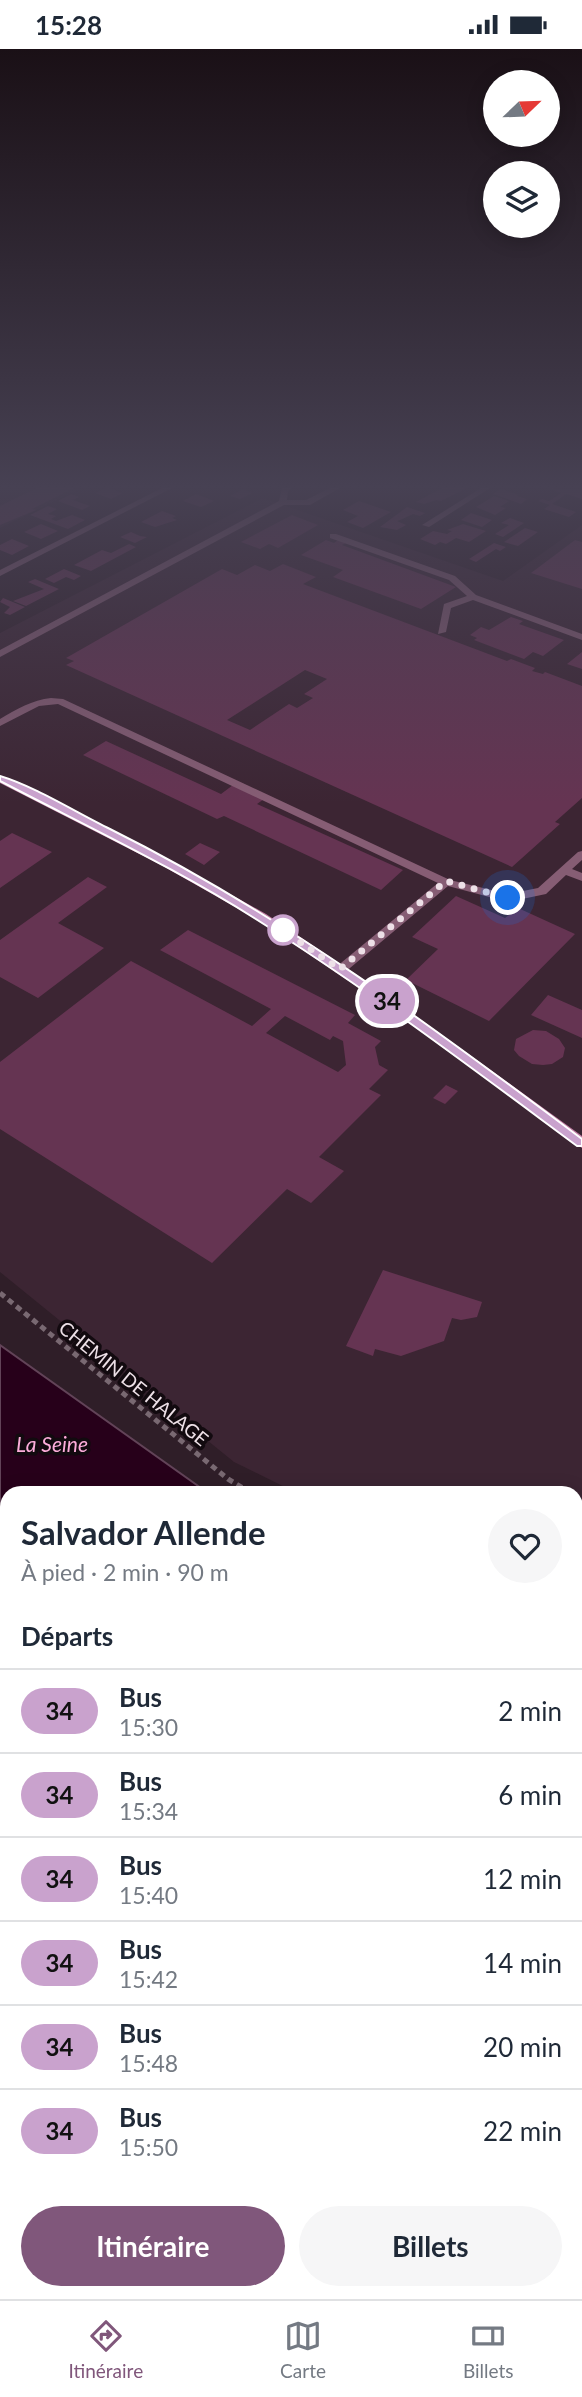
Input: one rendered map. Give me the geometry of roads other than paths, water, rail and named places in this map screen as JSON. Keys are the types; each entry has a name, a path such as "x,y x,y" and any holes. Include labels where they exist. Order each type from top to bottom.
{"street":[{"path":"0,654 114,593"},
{"path":"468,593 582,637"},
{"path":"442,632 447,606 473,597"},
{"path":"0,723 36,702 48,699 60,701 446,881 508,898 542,891 582,854"},
{"path":"0,779 133,845 248,909 412,1019 582,1143"},
{"path":"565,870 582,877"},
{"path":"340,969 446,881"}],"water":[{"name":"La Seine","path":"0,1345 198,1486 0,1486"}]}
